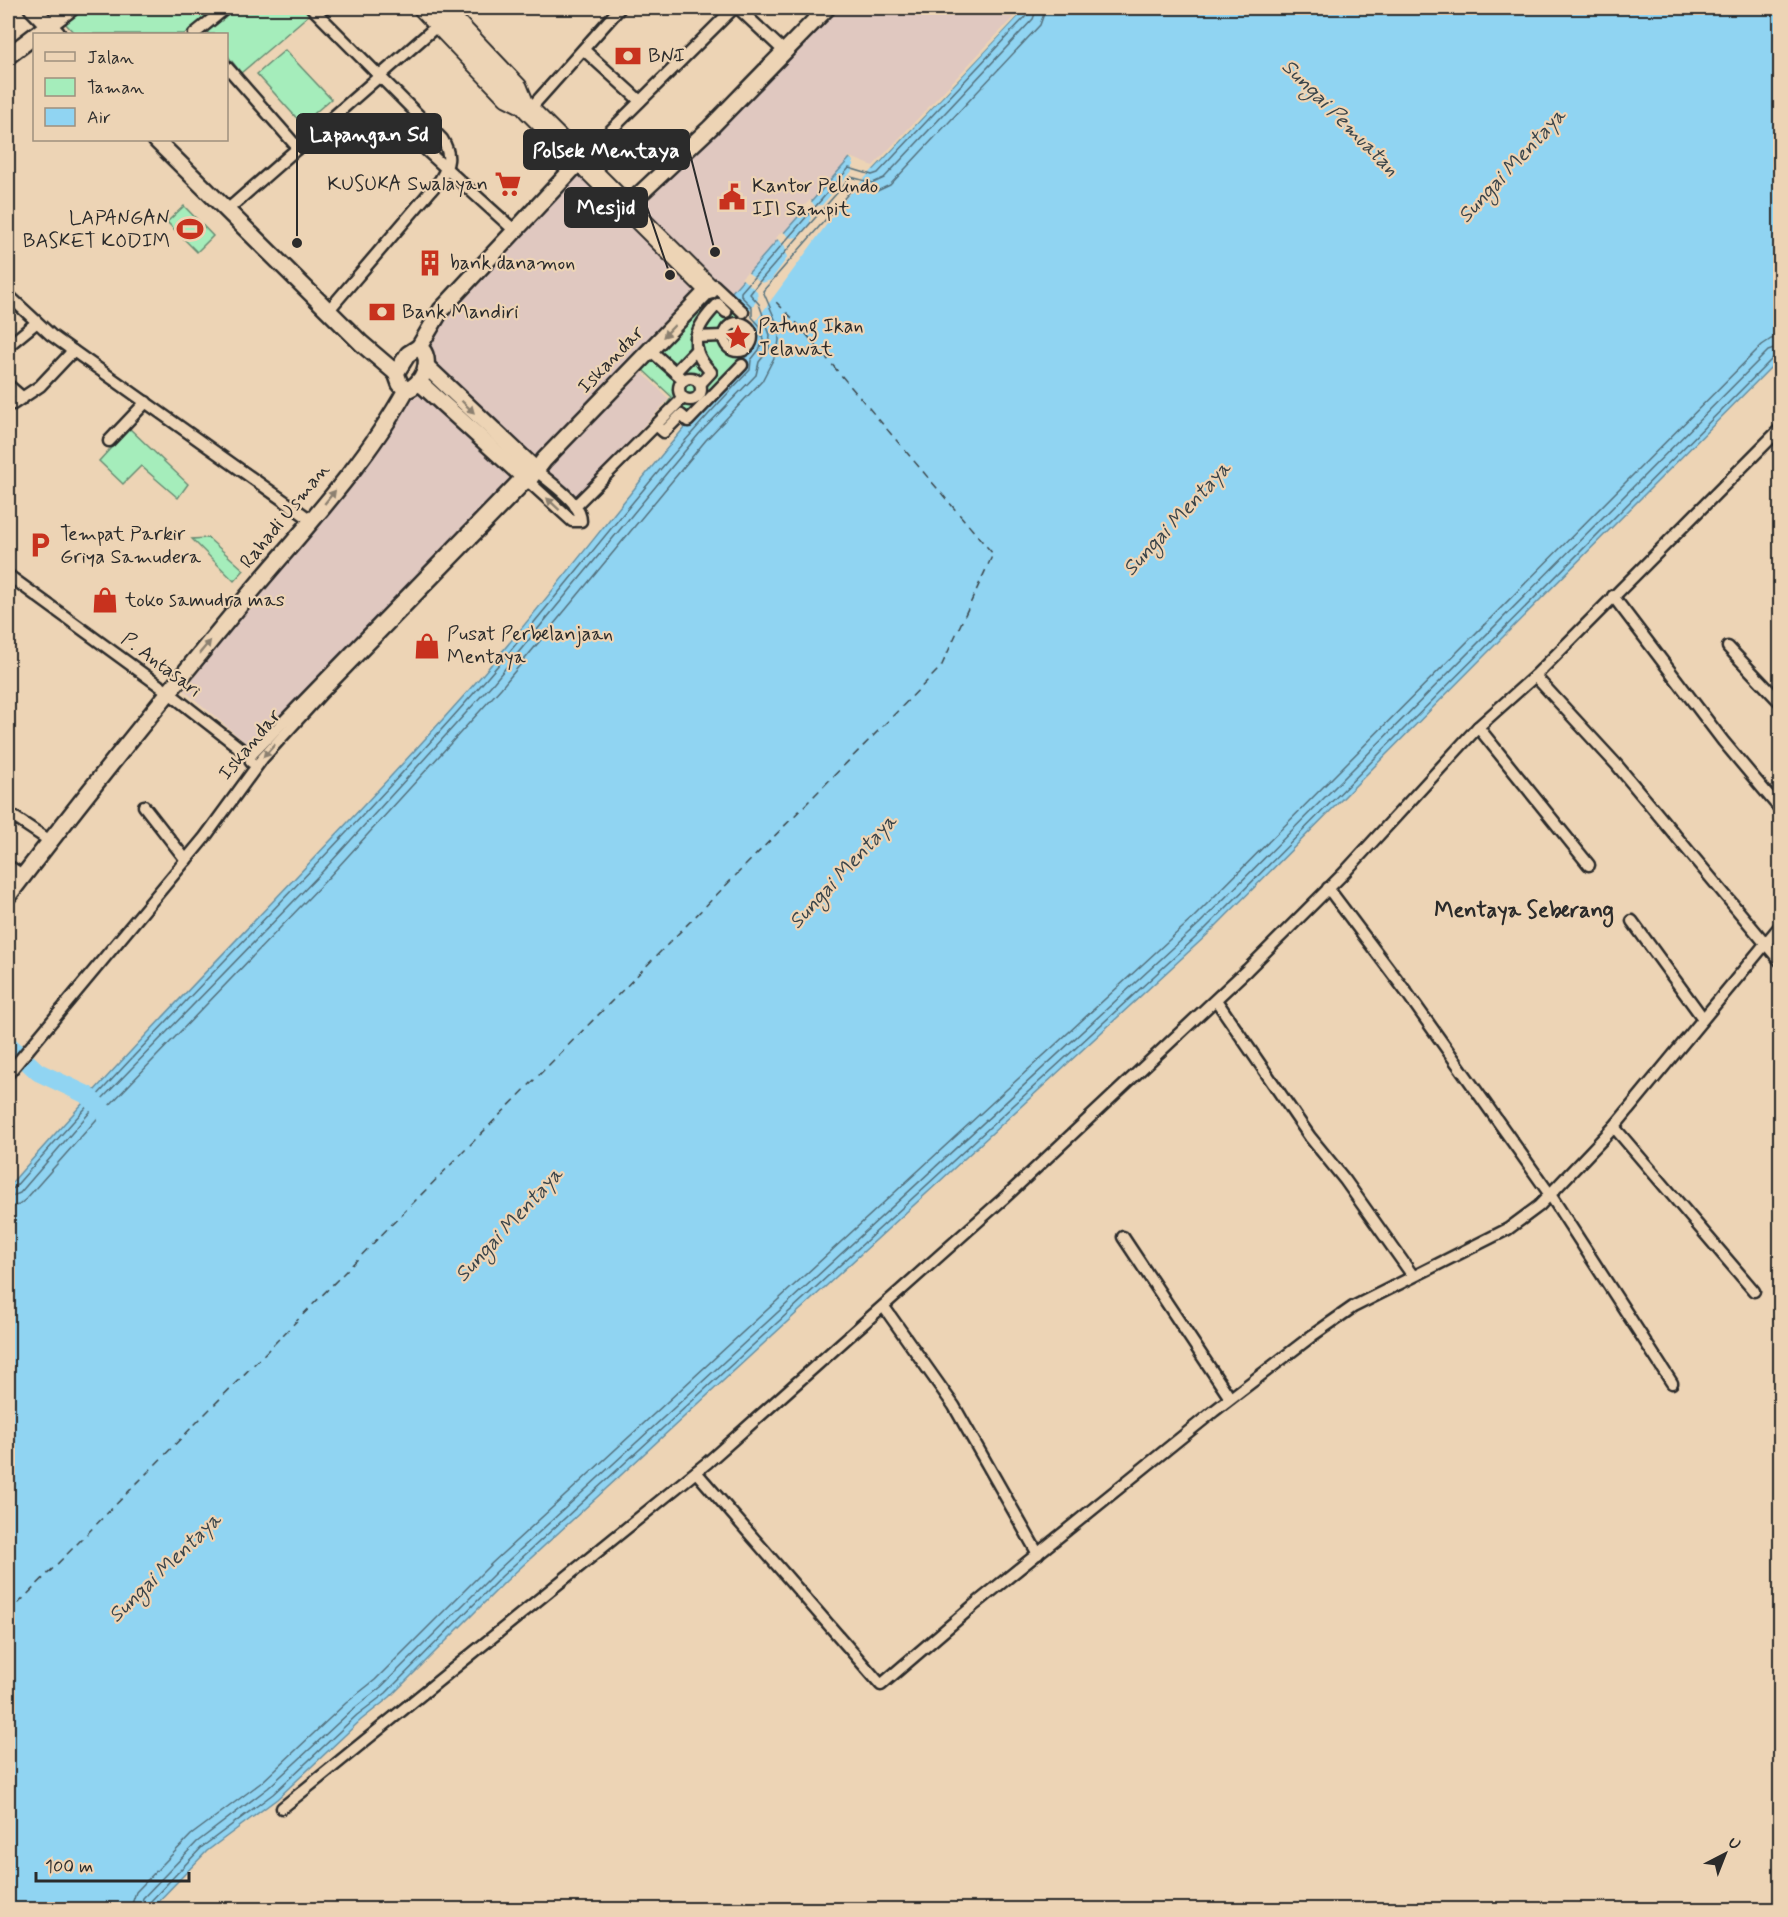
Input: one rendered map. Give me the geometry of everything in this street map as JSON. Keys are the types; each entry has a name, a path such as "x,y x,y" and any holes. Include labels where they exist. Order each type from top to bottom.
{"highway":[{"path":"424,8 440,16 508,96 526,106 711,287"}],"street":[{"path":"32,8 52,29 71,8"},
{"path":"198,33 226,8"},
{"path":"312,8 442,139 449,156 447,167 328,311"},
{"path":"526,106 584,50 620,8"},
{"path":"396,373 408,354 419,347 438,313 514,230 640,101 736,8 785,52"},
{"path":"627,206 684,153 827,8"},
{"path":"226,211 379,77 440,16"},
{"path":"8,56 33,41"},
{"path":"584,50 640,101"},
{"path":"228,68 298,148"},
{"path":"157,141 328,311 396,373 400,384 412,386 533,471"},
{"path":"416,141 514,230"},
{"path":"711,287 743,312"},
{"name":"Iskandar","path":"8,1074 186,860 251,772 323,692 711,287"},
{"path":"8,295 36,323 73,351 310,520"},
{"path":"700,384 711,372 704,365 697,349 696,337 703,319 718,304 726,312"},
{"path":"8,346 36,323"},
{"path":"696,337 723,336"},
{"path":"419,347 425,355 426,366 533,471 575,506 683,398"},
{"path":"675,372 697,349"},
{"path":"650,350 684,380"},
{"path":"8,385 18,401 40,386 73,351"},
{"path":"656,425 664,432 681,415 688,421 742,365"},
{"name":"Rahadi Usman","path":"8,896 168,692 310,520 426,366"},
{"path":"691,378 700,384 701,391 698,398 691,400 683,398 679,390 684,380 691,378"},
{"path":"109,441 146,402"},
{"path":"282,1808 696,1472 884,1306 1150,1065 1328,888 1478,727 1535,676 1780,429"},
{"name":"Iskandar","path":"250,756 533,471"},
{"name":"P. Antasari","path":"8,574 168,692 250,756"},
{"path":"1613,596 1723,741 1780,809"},
{"path":"1728,647 1780,702"},
{"path":"1535,676 1616,764 1780,961"},
{"path":"1478,727 1589,865"},
{"path":"250,756 251,772"},
{"path":"144,806 186,860"},
{"path":"8,813 50,841"},
{"path":"8,866 23,875"},
{"path":"1328,888 1407,993 1551,1196 1672,1383"},
{"path":"1632,921 1702,1017"},
{"path":"696,1472 880,1684 1230,1398 1353,1307 1508,1229 1551,1196 1614,1127 1702,1017 1780,926"},
{"path":"1216,1000 1310,1137 1345,1180 1413,1276"},
{"path":"1614,1127 1754,1291"},
{"path":"1123,1237 1230,1398"},
{"path":"884,1306 967,1426 1038,1554"}],"shaded area":[{"path":"834,8 1026,8 846,198 753,325 645,212 644,204"},
{"path":"577,171 697,292 536,462 431,366 427,346 440,323"},
{"path":"638,368 669,399 576,498 542,467"},
{"path":"419,387 520,480 260,755 184,690"}],"green space":[{"path":"83,8 218,8 185,33 74,33 65,23"},
{"path":"237,8 304,8 310,14 241,73 228,56 228,33 207,32"},
{"path":"285,50 331,99 302,124 257,74"},
{"name":"LAPANGAN BASKET KODIM","path":"184,206 213,236 197,252 167,222"},
{"path":"718,293 745,317 756,339 754,347 689,424 667,404 672,397 643,370"},
{"path":"129,428 188,484 178,498 141,466 123,484 99,461"},
{"path":"208,538 244,570 234,581 192,539"}],"water":[{"path":"1026,8 1780,8 1780,358 1208,934 506,1581 390,1697 361,1720 277,1799 207,1851 151,1909 8,1910 8,1187 125,1057 366,803 484,673 685,427 755,347 756,332 742,317 730,294 850,158 874,169"}],"pier":[{"path":"1022,8 1026,8 846,198 753,325 744,318 758,299 757,291 741,278 747,272 762,283 771,280 787,258 785,246 776,238 782,231 791,238 798,237 810,223 811,213 803,207 810,200 815,206 822,205 853,170 853,161 848,156 873,166"}],"waterway":[{"path":"8,1044 38,1072 87,1095 105,1113"}],"ferry route":[{"path":"8,1614 941,667 993,554 795,321 772,298"}],"place":[{"name":"BNI","path":"628,56"},
{"name":"KUSUKA Swalayan","path":"508,184"},
{"name":"Kantor Pelindo III Sampit","path":"732,197"},
{"name":"LAPANGAN BASKET KODIM","path":"190,229"},
{"name":"Lapangan Sd","path":"297,243"},
{"name":"Polsek Mentaya","path":"715,252"},
{"name":"bank danamon","path":"430,263"},
{"name":"Mesjid","path":"670,275"},
{"name":"Bank Mandiri","path":"382,312"},
{"name":"Patung Ikan Jelawat","path":"738,337"},
{"name":"Tempat Parkir Griya Samudera","path":"40,545"},
{"name":"toko samudra mas","path":"105,600"},
{"name":"Pusat Perbelanjaan Mentaya","path":"427,646"}],"district":[{"name":"Mentaya Seberang","path":"1524,911"}],"water label":[{"name":"Sungai Pemuatan","path":"1340,118"},
{"name":"Sungai Mentaya","path":"1512,166"},
{"name":"Sungai Mentaya","path":"1177,519"},
{"name":"Sungai Mentaya","path":"843,872"},
{"name":"Sungai Mentaya","path":"509,1225"},
{"name":"Sungai Mentaya","path":"165,1568"}]}
